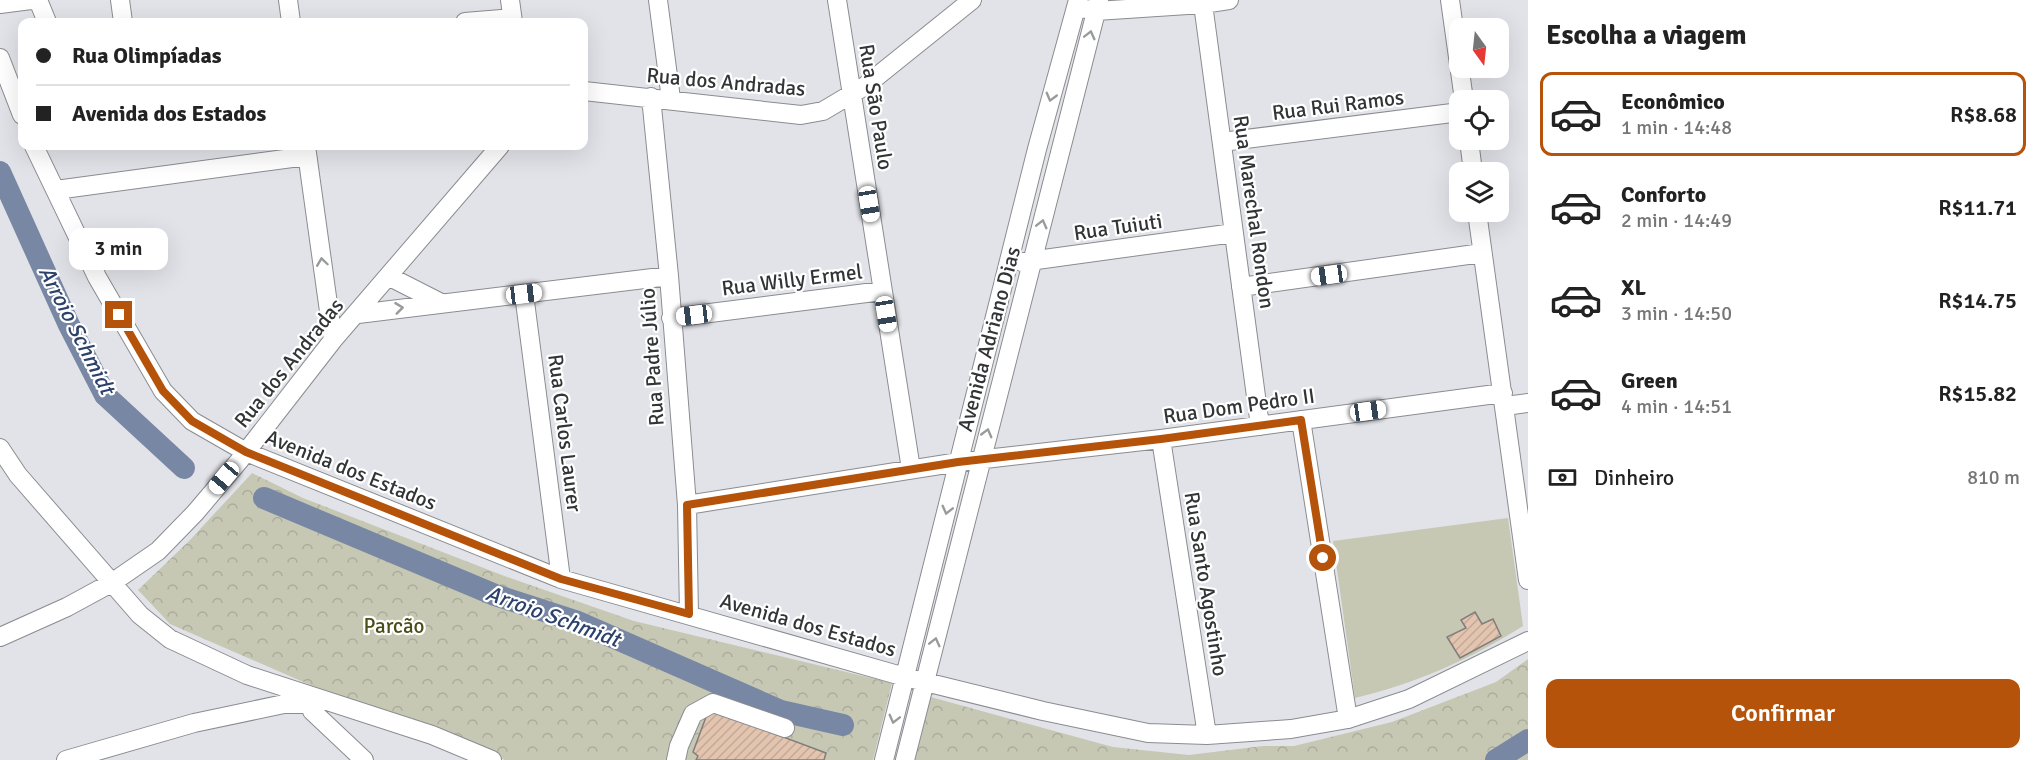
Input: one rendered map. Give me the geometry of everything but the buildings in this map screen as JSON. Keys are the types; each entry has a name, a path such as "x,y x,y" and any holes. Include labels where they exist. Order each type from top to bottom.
{"street":[{"path":"0,4 31,0"},
{"path":"38,0 45,18"},
{"path":"120,0 122,18"},
{"path":"288,0 290,18"},
{"path":"658,0 671,99"},
{"name":"Rua São Paulo","path":"837,0 911,469"},
{"name":"Rua dos Andradas","path":"588,91 801,115 823,111 865,86 972,0"},
{"path":"1077,4 1203,4 1229,0"},
{"path":"1450,0 1463,90"},
{"name":"Avenida Adriano Dias","path":"884,760 1008,264 1077,4"},
{"name":"Rua Marechal Rondon","path":"1203,4 1260,426"},
{"name":"Avenida Adriano Dias","path":"905,760 980,459 1098,5"},
{"path":"485,18 511,13"},
{"path":"0,58 18,105"},
{"name":"Rua Padre Júlio","path":"651,97 669,276 687,505 689,614"},
{"name":"Rua Rui Ramos","path":"1222,142 1449,113"},
{"name":"Avenida dos Estados","path":"36,150 97,277 163,391 192,421 246,452 561,579 904,677 1043,711 1148,733 1207,735 1291,729 1348,719 1409,699 1528,641"},
{"name":"Rua dos Andradas","path":"0,637 67,607 113,582 158,551 195,513 246,452 333,340 358,314 497,150"},
{"path":"56,190 306,151 333,340"},
{"path":"1478,222 1528,580"},
{"name":"Rua Tuiuti","path":"1008,264 1234,233"},
{"path":"1241,287 1482,253"},
{"path":"388,276 441,303"},
{"path":"358,314 669,276"},
{"name":"Rua Willy Ermel","path":"671,318 882,291"},
{"name":"Rua Carlos Laurer","path":"524,294 561,579"},
{"name":"Rua Dom Pedro II","path":"687,505 958,462 1161,439 1301,420 1504,399 1528,403"},
{"path":"1301,420 1348,719"},
{"name":"Rua Santo Agostinho","path":"1161,439 1207,735"},
{"path":"0,448 18,475 140,615 170,639 247,675 311,700 432,735 492,760"},
{"path":"66,760 194,723 311,700"},
{"path":"311,700 312,711 364,760"},
{"path":"676,760 679,746 693,714 712,703 785,728"}],"green space":[{"name":"Parcão","path":"252,473 303,498 507,577 634,621 892,683 873,760 505,760 424,724 363,708 170,624 138,590 190,540"},
{"path":"1508,518 1523,626 1462,660 1421,678 1355,698 1333,541"},
{"path":"1528,659 1528,760 911,760 927,696 1113,747 1189,755 1263,746 1294,746 1392,722 1496,682"}],"waterway":[{"name":"Arroio Schmidt","path":"0,172 69,325 105,395 184,468"},
{"name":"Arroio Schmidt","path":"264,498 495,595 578,622 781,711 843,725"},
{"name":"Arroio Schmidt","path":"1496,760 1528,740"}],"route":[{"path":"119,315 163,391 192,421 246,452 561,579 689,614 687,505 958,462 1161,439 1301,420 1323,558"}]}
